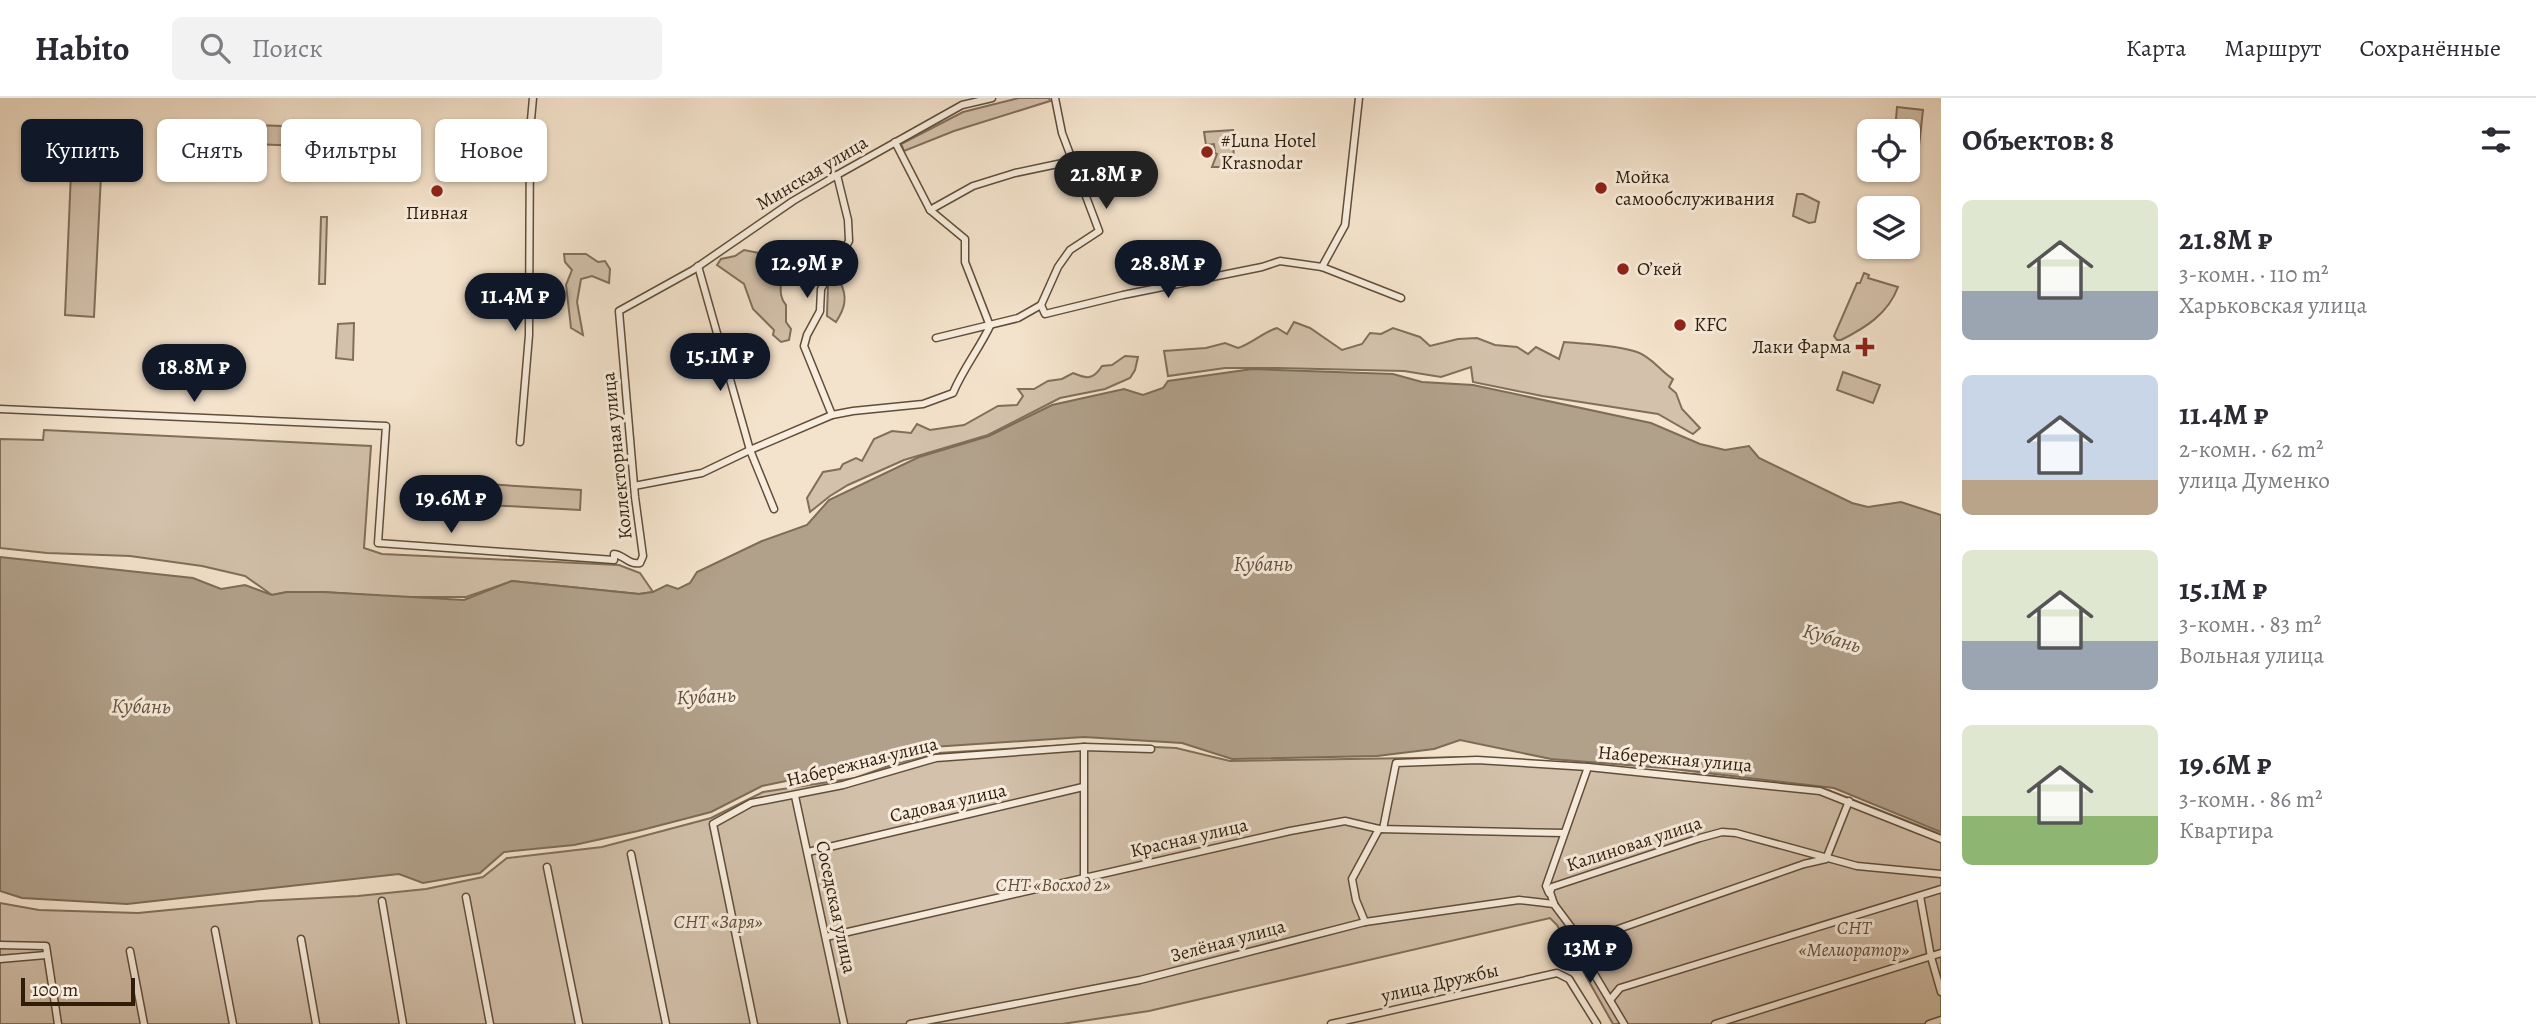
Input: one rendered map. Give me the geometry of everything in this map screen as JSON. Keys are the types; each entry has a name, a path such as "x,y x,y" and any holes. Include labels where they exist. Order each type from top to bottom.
{"street":[{"path":"520,442 529,334 530,131 533,98"},
{"name":"Минская улица","path":"619,311 698,266 793,201 837,175 962,105 992,98"},
{"path":"936,338 1018,318 1041,304 1058,267 1070,250 1099,231 1062,133 1055,98"},
{"path":"1322,267 1345,225 1359,98"},
{"path":"634,486 702,473 832,415 923,404 953,393 990,326 965,262 965,239 930,210 895,142"},
{"path":"930,210 973,187 1014,173 1072,161"},
{"path":"832,415 804,346 820,311 821,289 849,240 848,219 837,175"},
{"path":"1041,304 1045,314 1280,261 1322,267 1401,298"},
{"path":"698,266 750,450 774,509"},
{"name":"Коллекторная улица","path":"0,409 386,426 377,543 614,560 614,554 620,554 625,560 635,564 640,563 643,556 634,486 619,311"},
{"path":"1084,747 1084,878"},
{"name":"Набережная улица","path":"754,1024 713,824 751,803 843,785 936,758 1084,747 1150,748"},
{"name":"Набережная улица","path":"1381,829 1396,763 1477,760 1588,767 1820,791 1941,839"},
{"path":"1588,767 1546,886 1554,904 1577,935 1590,967 1624,1024"},
{"name":"Садовая улица","path":"808,852 1083,787"},
{"name":"Соседская улица","path":"795,796 844,1024"},
{"path":"1826,859 1849,801"},
{"name":"Красная улица","path":"826,937 1345,821 1381,829 1564,833"},
{"path":"1365,922 1356,900 1352,879 1381,829"},
{"name":"Калиновая улица","path":"1554,904 1550,892 1552,887 1722,832 1736,833 1826,859"},
{"path":"631,854 666,1024"},
{"path":"1577,935 1601,935 1804,864 1826,859 1857,866 1941,874"},
{"path":"547,867 579,1024"},
{"path":"1610,1000 1620,988 1941,889"},
{"path":"466,897 490,1024"},
{"path":"1920,897 1931,957 1941,992"},
{"name":"Зелёная улица","path":"910,1024 1140,980 1365,922 1519,900 1554,904"},
{"path":"382,901 403,1024"},
{"path":"215,930 233,1024"},
{"path":"301,939 316,1024"},
{"path":"0,945 46,946 58,1024"},
{"path":"130,951 144,1024"},
{"path":"1715,1024 1941,953"},
{"path":"0,959 46,955"},
{"name":"улица Дружбы","path":"1331,1024 1557,973 1569,979 1597,1024"},
{"path":"1929,1024 1941,1020"}],"green space":[{"path":"1019,98 1049,98 1050,101 954,131 904,151 901,144 963,112"},
{"path":"1897,107 1923,110 1920,137 1920,119 1896,119"},
{"path":"267,125 281,126 281,145 267,145"},
{"path":"1233,130 1234,167 1212,167 1217,154 1214,144 1206,145 1204,132"},
{"path":"71,182 101,182 94,317 65,315"},
{"path":"1797,194 1819,202 1815,222 1809,223 1793,216"},
{"path":"321,217 327,217 325,284 319,284"},
{"path":"770,249 780,256 774,264 780,274 781,295 786,305 786,322 791,329 789,340 781,342 773,335 774,330 753,309 744,284 717,265 721,259 735,256 744,250 759,253"},
{"path":"564,254 586,254 598,262 605,261 610,269 609,283 592,276 581,279 577,302 583,335 571,328 566,285 572,270 565,262"},
{"path":"1864,273 1869,275 1868,278 1898,287 1894,297 1875,319 1837,340 1834,336"},
{"path":"840,282 844,302 836,322 827,316 828,284"},
{"path":"1294,322 1310,328 1342,350 1362,344 1370,333 1381,334 1393,328 1420,337 1430,346 1458,339 1477,338 1495,345 1517,347 1528,354 1536,347 1559,359 1564,342 1637,352 1673,379 1669,387 1676,393 1682,409 1700,428 1693,434 1658,414 1473,382 1471,367 1441,377 1404,371 1277,368 1225,368 1168,376 1164,351 1206,348 1225,343 1238,348 1277,328 1287,334"},
{"path":"354,323 353,360 336,358 338,324"},
{"path":"1125,356 1138,357 1130,378 1105,389 1060,398 988,435 904,460 848,485 810,512 807,498 823,472 840,469 843,464 856,458 862,461 874,439 892,431 911,433 917,424 930,430 964,425 998,406 1017,405 1023,396 1018,389 1034,389 1073,373 1089,377 1096,374 1102,366 1112,365"},
{"path":"1843,372 1880,385 1873,403 1837,390"},
{"path":"44,430 371,446 364,548 382,554 619,565 640,573 653,592 639,594 512,581 466,597 397,597 323,592 287,592 272,595 245,576 202,566 130,556 47,553 0,548 0,439 43,440"},
{"path":"454,482 581,490 580,510 452,503"},
{"path":"1088,744 1176,748 1230,761 1477,757 1705,775 1828,790 1941,834 1941,1024 1613,1024 1557,925 1550,918 1149,1011 1062,1024 0,1024 0,903 39,910 138,913 426,889 483,877 507,858 602,847 711,818 763,792 855,778 897,763 938,753"}],"water":[{"name":"Кубань","path":"1252,369 1393,374 1422,382 1473,385 1651,423 1700,444 1725,450 1749,446 1759,458 1852,503 1868,507 1901,502 1941,515 1941,832 1834,788 1664,768 1551,759 1460,740 1434,749 1377,756 1232,759 1182,743 1084,737 932,747 762,786 711,812 638,831 574,845 504,852 480,873 423,883 399,874 127,904 22,898 0,891 0,557 193,578 221,589 245,585 272,595 287,592 323,592 464,600 512,581 639,594 653,592 667,585 678,589 690,583 697,572 762,541 807,525 829,500 919,457 989,436 1052,405 1124,389 1143,395 1163,388 1168,381"}],"place":[{"name":"#Luna Hotel Krasnodar","path":"1207,152"},
{"name":"Мойка самообслуживания","path":"1601,188"},
{"name":"Пивная","path":"437,191"},
{"name":"О’кей","path":"1623,269"},
{"name":"KFC","path":"1680,325"},
{"name":"Лаки Фарма","path":"1865,347"}],"park label":[{"name":"СНТ «Восход 2»","path":"1053,885"},
{"name":"СНТ «Заря»","path":"718,922"},
{"name":"СНТ «Мелиоратор»","path":"1854,939"}]}
